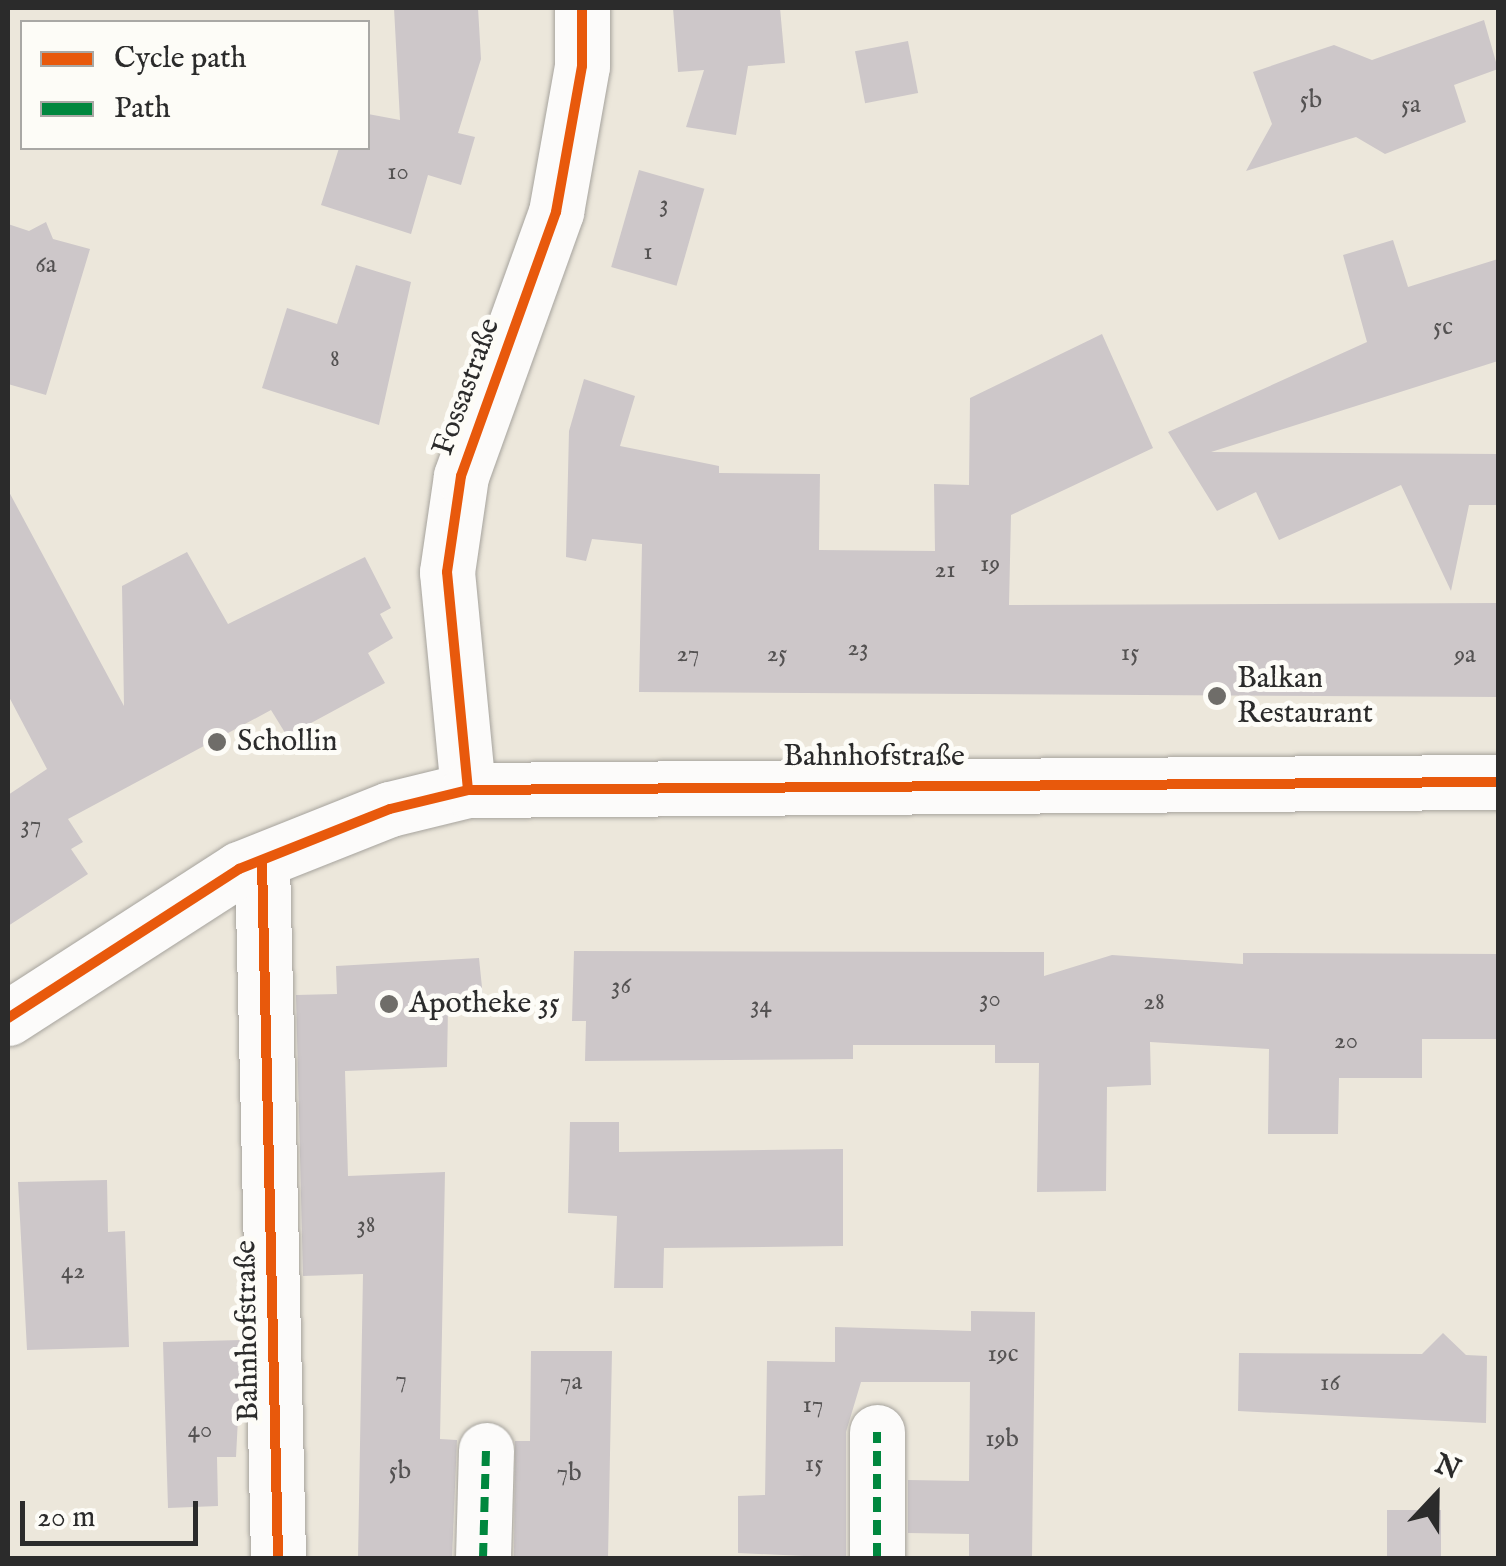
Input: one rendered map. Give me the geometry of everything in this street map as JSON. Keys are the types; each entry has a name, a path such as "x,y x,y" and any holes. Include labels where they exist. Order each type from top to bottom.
{"street":[{"name":"Fossastraße","path":"468,790 447,572 455,514 556,212 582,66 582,8"},
{"name":"Bahnhofstraße","path":"8,1018 262,862 390,809 468,790 1498,782"},
{"name":"Bahnhofstraße","path":"262,862 278,1558"},
{"path":"876,1558 877,1432"},
{"path":"483,1558 486,1450"}],"building":[{"path":"394,8 478,8 481,59 458,133 475,137 461,185 428,175 411,234 321,205 338,150 370,150 370,114 400,120"},
{"path":"673,8 780,8 785,63 748,66 736,135 686,127 704,70 678,72"},
{"path":"1484,20 1498,69 1454,85 1466,122 1385,154 1356,137 1246,171 1272,124 1253,72 1334,45 1372,60"},
{"path":"908,41 918,93 865,103 855,51"},
{"path":"639,170 704,189 677,286 611,267"},
{"path":"46,222 53,239 90,249 46,395 8,384 8,224 29,231"},
{"path":"1393,240 1408,287 1498,259 1498,361 1211,452 1498,454 1498,505 1469,505 1451,591 1401,485 1279,540 1256,492 1217,511 1168,432 1367,342 1343,255"},
{"path":"356,265 411,282 379,425 262,388 287,308 337,324"},
{"path":"1102,334 1153,448 1011,515 1009,605 1498,603 1498,697 639,692 642,544 592,539 586,561 566,557 569,431 584,379 635,396 620,446 719,466 719,473 820,474 819,550 935,551 934,484 969,485 970,398"},
{"path":"8,490 124,706 122,586 187,552 228,624 365,557 391,608 380,614 393,638 368,653 385,683 287,736 271,710 68,819 83,842 71,849 88,874 8,926 8,795 47,769 8,695"},
{"path":"574,951 1044,952 1044,976 1112,955 1243,964 1243,953 1498,954 1498,1039 1422,1039 1422,1078 1339,1078 1338,1134 1268,1134 1269,1049 1150,1042 1151,1085 1107,1087 1106,1191 1037,1192 1039,1063 995,1063 995,1045 853,1045 853,1059 585,1061 586,1021 572,1021"},
{"path":"479,958 484,1007 448,1007 447,1067 345,1071 348,1176 445,1172 440,1439 457,1440 452,1558 358,1558 363,1274 303,1276 296,995 337,994 336,966"},
{"path":"570,1122 619,1122 619,1152 843,1149 843,1246 664,1248 663,1288 614,1288 617,1216 568,1213"},
{"path":"107,1180 108,1232 125,1231 129,1347 27,1350 18,1182"},
{"path":"971,1311 1035,1312 1032,1558 969,1558 969,1534 908,1533 908,1480 969,1481 970,1382 861,1382 846,1432 846,1558 738,1553 738,1496 765,1495 767,1361 835,1362 835,1327 971,1331"},
{"path":"1443,1333 1466,1355 1487,1356 1486,1423 1238,1411 1239,1353 1422,1354"},
{"path":"242,1340 236,1457 217,1457 218,1506 168,1508 163,1342"},
{"path":"531,1351 612,1351 608,1558 514,1558 515,1441 530,1441"},
{"path":"1387,1510 1441,1510 1441,1558 1387,1558"}],"marked path":[{"path":"877,1432 877,1558"},
{"path":"483,1558 486,1450"}],"cycle path":[{"path":"468,790 447,572 461,476 556,212 582,66 582,8"},
{"path":"8,1018 239,869 390,809 468,790 1498,782"},
{"path":"262,862 278,1558"}],"place":[{"name":"Balkan Restaurant","path":"1217,696"},
{"name":"Schollin","path":"217,742"},
{"name":"Apotheke 35","path":"389,1004"}]}
